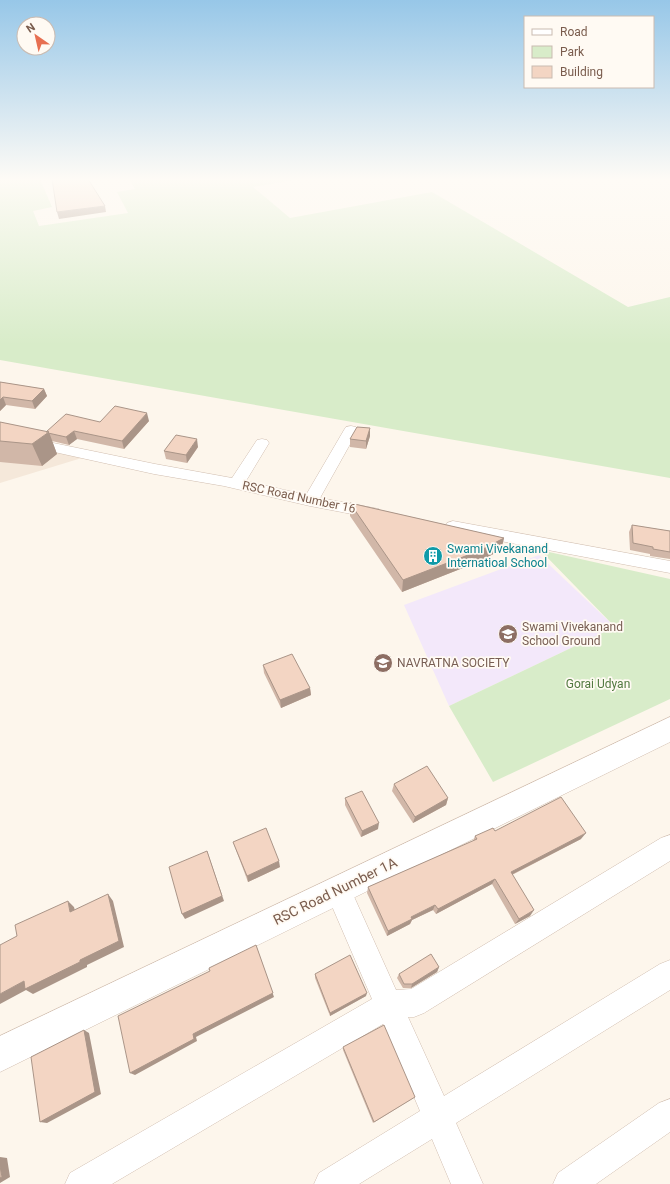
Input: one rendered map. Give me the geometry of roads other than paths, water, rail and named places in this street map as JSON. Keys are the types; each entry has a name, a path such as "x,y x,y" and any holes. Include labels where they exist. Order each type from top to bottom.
{"street":[{"path":"310,501 351,430"},
{"name":"RSC Road Number 16","path":"0,436 154,469 236,484 310,501 390,516"},
{"path":"236,484 262,443"},
{"path":"442,525 670,567"},
{"name":"RSC Road Number 1A","path":"0,1054 670,729"},
{"path":"81,1184 390,1004 414,1003 670,847"},
{"path":"338,890 390,1004 467,1184"},
{"path":"330,1184 670,974"},
{"path":"569,1184 670,1114"}],"place":[{"name":"Swami Vivekanand Internatioal School","path":"433,556"},
{"name":"Swami Vivekanand School Ground","path":"508,634"},
{"name":"NAVRATNA SOCIETY","path":"383,663"}],"park label":[{"name":"Gorai Udyan","path":"598,684"}]}
